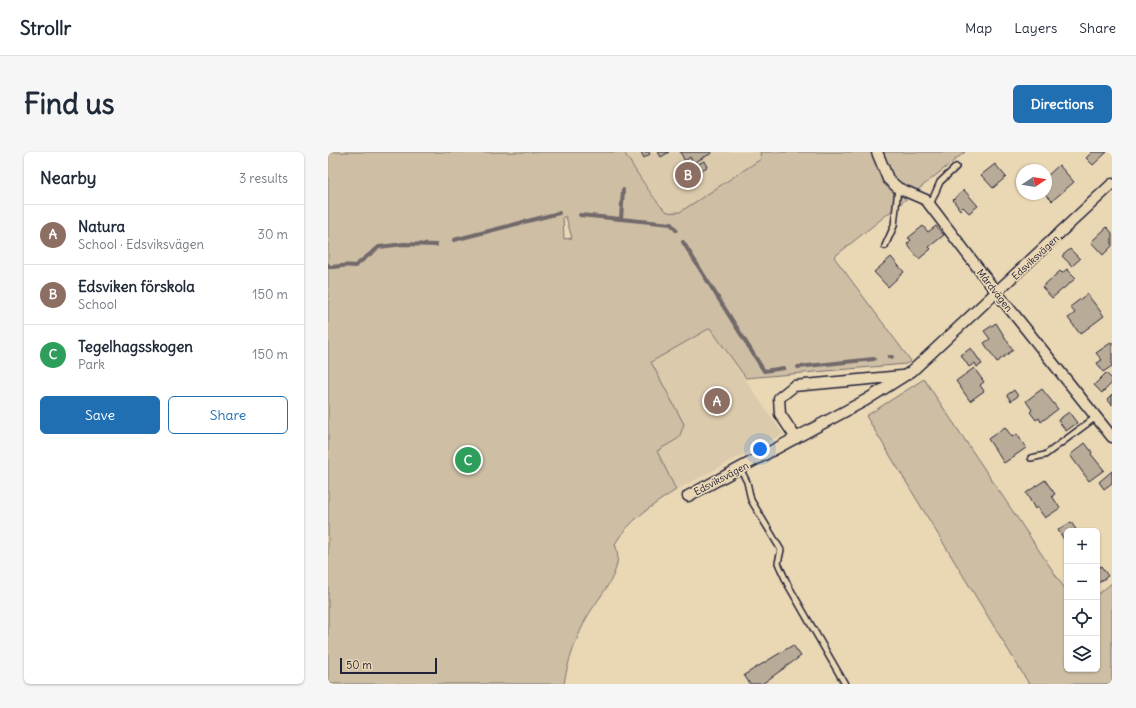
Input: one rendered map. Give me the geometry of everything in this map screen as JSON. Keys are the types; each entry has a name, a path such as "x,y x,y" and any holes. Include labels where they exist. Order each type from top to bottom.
{"street":[{"name":"Mårdvägen","path":"877,152 888,179 898,188 926,200 997,293 1112,437"},
{"name":"Edsviksvägen","path":"688,496 866,400 904,376 997,293 1112,184"},
{"path":"796,438 780,414 780,398 794,386 904,376"}],"lane":[{"path":"930,205 940,182 956,167"},
{"path":"885,246 894,226 898,188"},
{"path":"1031,458 1045,455 1096,417"},
{"path":"740,468 747,482 751,500 781,550 778,563 788,585 845,684"}],"shaded area":[{"path":"328,152 624,152 645,185 664,209 668,212 680,212 761,159 760,152 965,152 834,257 911,361 906,364 746,378 710,328 651,362 684,424 679,438 657,451 676,490 650,507 634,520 615,544 618,554 617,565 608,585 584,623 569,661 564,684 328,684","holes":["563,217 566,217 572,238 564,239"]},
{"path":"624,152 760,152 761,159 680,212 673,213 667,211 650,191"},
{"path":"710,328 783,434 676,490 657,451 679,438 651,362"},
{"path":"924,379 1064,588 1064,672 1100,672 1100,593 1112,583 1112,684 1029,684 866,416"}],"building":[{"path":"641,152 649,152 650,154 644,158"},
{"path":"658,152 669,152 661,157"},
{"path":"680,152 712,153 693,163 690,157 685,161"},
{"path":"1092,152 1107,152 1093,165 1086,158"},
{"path":"704,161 707,167 698,172 695,166"},
{"path":"995,164 1006,177 993,188 981,175"},
{"path":"1059,165 1074,182 1052,201 1051,200 1052,171"},
{"path":"964,190 978,206 969,213 963,207 960,210 953,200"},
{"path":"923,226 928,232 936,226 944,235 929,247 931,249 919,259 907,244 911,240 908,238"},
{"path":"1107,227 1112,233 1112,246 1103,255 1091,242"},
{"path":"1070,249 1080,259 1072,266 1062,256"},
{"path":"891,257 904,272 888,287 874,272"},
{"path":"1067,269 1076,278 1052,298 1042,287 1060,271 1062,273"},
{"path":"1087,294 1104,316 1080,334 1068,318 1075,313 1070,307"},
{"path":"996,323 1013,350 997,362 984,343 990,339 984,331"},
{"path":"1112,342 1112,366 1103,372 1097,363 1102,360 1096,353"},
{"path":"971,348 982,364 977,367 975,363 969,367 961,355"},
{"path":"974,368 984,382 980,385 984,391 970,401 956,381"},
{"path":"1106,373 1112,379 1112,383 1102,393 1094,385"},
{"path":"1042,389 1058,409 1041,422 1039,418 1036,420 1030,412 1032,410 1026,401"},
{"path":"1014,390 1018,396 1011,401 1007,395"},
{"path":"1112,394 1112,405 1107,399"},
{"path":"1069,412 1077,423 1066,431 1058,420"},
{"path":"1005,427 1012,437 1017,434 1026,448 1004,463 988,439"},
{"path":"1085,443 1092,452 1091,454 1104,470 1089,481 1070,455"},
{"path":"1112,471 1112,483 1104,489 1099,482"},
{"path":"1045,480 1055,494 1052,496 1060,508 1045,518 1037,507 1035,509 1026,493"},
{"path":"1071,522 1075,528 1064,528 1064,539 1058,530"},
{"path":"1101,566 1108,576 1100,582"},
{"path":"793,645 801,656 762,684 750,684 744,675"}],"waterway":[{"path":"621,219 623,190"},
{"path":"454,240 559,213"},
{"path":"580,215 671,224 676,230"},
{"path":"683,242 764,371 784,368"},
{"path":"328,265 329,267 348,265 355,266 379,247 404,244 436,245"},
{"path":"798,367 874,359"}],"place":[{"name":"Edsviken förskola","path":"688,175"},
{"name":"Natura","path":"717,401"},
{"name":"Tegelhagsskogen","path":"468,460"}]}
